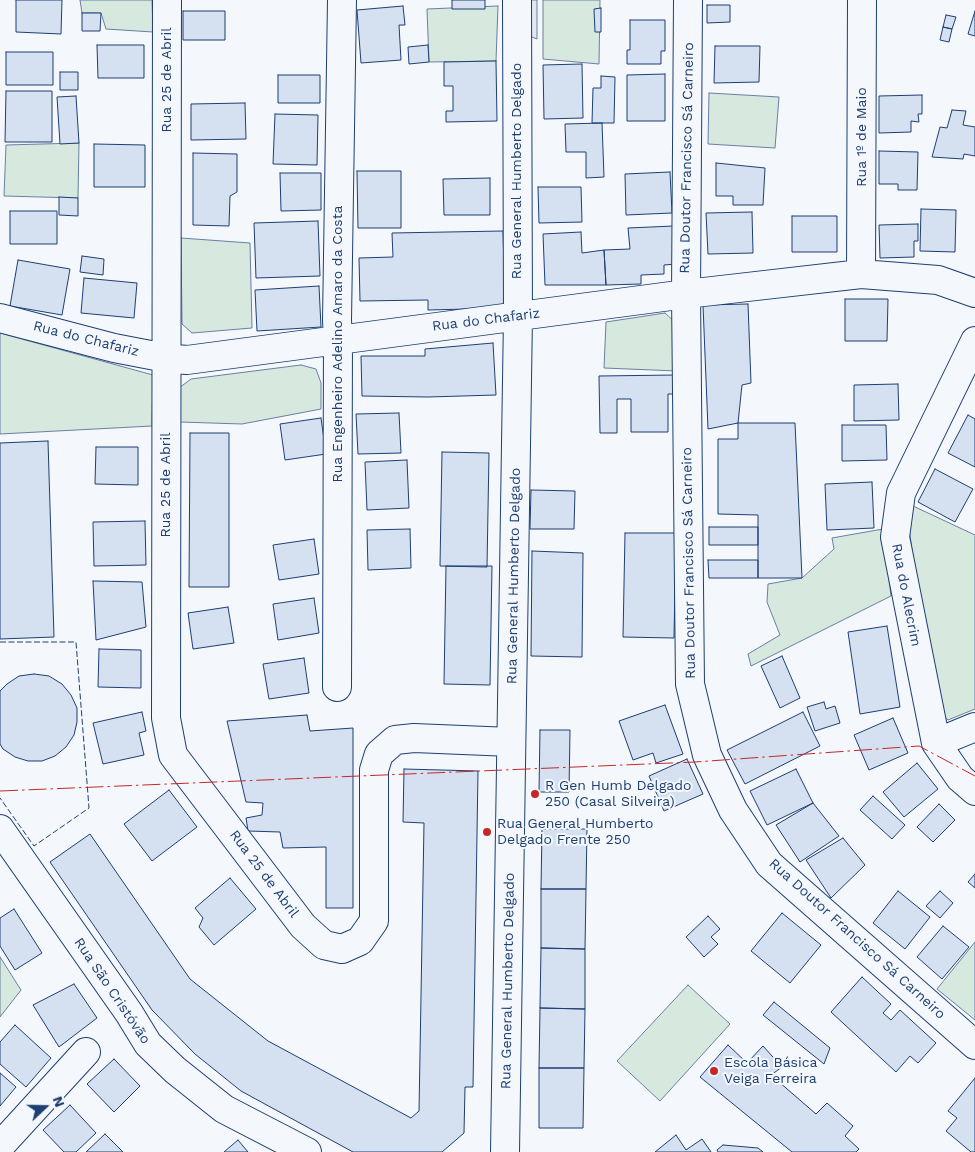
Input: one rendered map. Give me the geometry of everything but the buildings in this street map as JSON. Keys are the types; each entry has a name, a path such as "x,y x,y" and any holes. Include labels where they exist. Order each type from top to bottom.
{"street":[{"name":"Rua 25 de Abril","path":"167,0 166,718 173,755 303,926 324,945 342,948 360,941 374,921 374,770 379,754 395,740 414,738 511,742"},
{"name":"Rua Engenheiro Adelino Amaro da Costa","path":"336,688 337,320 342,0"},
{"name":"Rua General Humberto Delgado","path":"505,1152 518,316 517,0"},
{"name":"Rua Doutor Francisco Sá Carneiro","path":"688,0 686,294 690,684 707,755 732,810 770,864 975,1044"},
{"name":"Rua 1º de Maio","path":"861,274 862,0"},
{"name":"Rua do Chafariz","path":"0,318 114,348 187,360 686,294 861,274 938,280 975,293"},
{"name":"Rua do Alecrim","path":"975,341 901,493 895,537 936,743 960,778 975,791"},
{"path":"936,743 975,727"},
{"name":"Rua São Cristóvão","path":"0,828 129,1013 148,1044 175,1070 224,1109 307,1152"},
{"path":"0,1146 86,1052"}],"shaded area":[{"path":"80,0 152,0 153,32 106,29 101,13 82,13"},
{"path":"527,0 537,0 537,39 527,35"},
{"path":"543,0 600,0 599,64 543,59"},
{"path":"498,6 496,61 429,62 427,9"},
{"path":"709,93 779,97 775,148 708,144"},
{"path":"79,143 78,198 4,196 6,145"},
{"path":"181,238 250,243 252,328 192,333 182,324"},
{"path":"665,313 677,324 677,371 604,368 606,322"},
{"path":"0,333 153,375 152,426 0,434"},
{"path":"301,365 316,369 321,383 321,409 242,424 180,422 179,388 191,379"},
{"path":"913,506 975,535 975,709 948,720 940,712 922,622 908,521"},
{"path":"883,529 891,596 751,666 748,654 780,635 767,602 768,584 802,578 834,549 832,538"},
{"path":"975,942 975,1020 937,989"},
{"path":"0,957 21,990 0,1017"},
{"path":"688,985 730,1024 660,1101 617,1061"}],"fence":[{"path":"0,642 76,642 89,808 34,846 0,798"}],"power":[{"path":"0,791 695,762 919,746 975,776"}],"place":[{"name":"R Gen Humb Delgado 250 (Casal Silveira)","path":"535,794"},
{"name":"Rua General Humberto Delgado Frente 250","path":"487,832"},
{"name":"Escola Básica Veiga Ferreira","path":"714,1071"}]}
